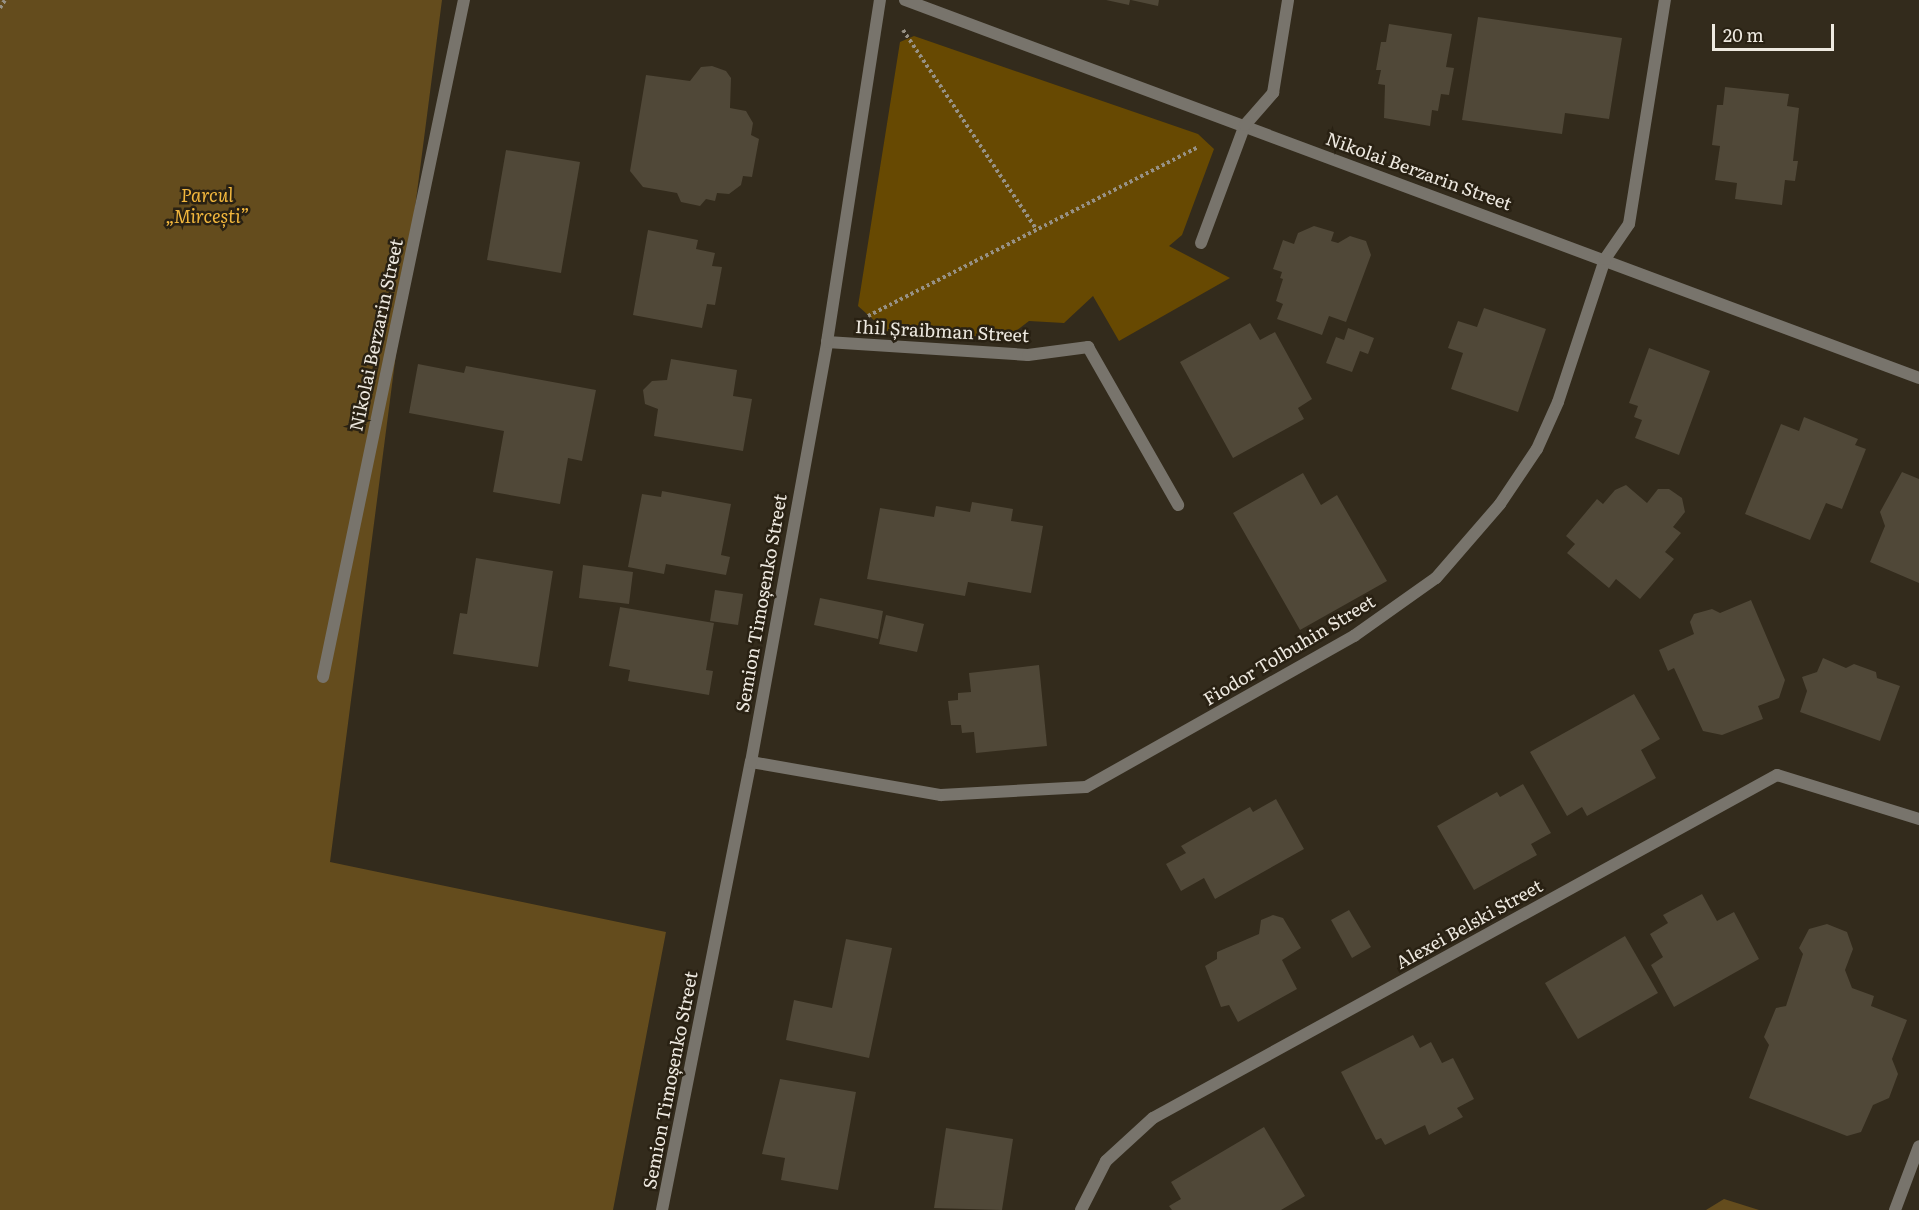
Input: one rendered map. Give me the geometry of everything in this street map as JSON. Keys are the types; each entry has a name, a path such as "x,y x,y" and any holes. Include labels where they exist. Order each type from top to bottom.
{"street":[{"name":"Nikolai Berzarin Street","path":"323,676 464,0"},
{"name":"Semion Timoșenko Street","path":"662,1210 751,762 827,342 880,0"},
{"name":"Nikolai Berzarin Street","path":"905,0 1605,259 1919,378"},
{"path":"1201,243 1245,125 1274,93 1288,0"},
{"name":"Fiodor Tolbuhin Street","path":"751,762 941,795 1007,794 1086,787 1354,636 1436,578 1506,494 1537,449 1558,402 1605,259 1629,224 1665,0"},
{"name":"Ihil Șraibman Street","path":"827,342 1028,355 1088,346 1178,505"},
{"name":"Alexei Belski Street","path":"1081,1210 1106,1161 1153,1118 1777,775 1919,819"},
{"path":"1895,1210 1919,1146"}],"path":[{"path":"0,8 5,0"},
{"path":"898,21 1036,230"},
{"path":"827,342 880,308 1198,147"}],"shaded area":[{"path":"914,36 1198,134 1214,149 1182,235 1169,246 1230,278 1119,341 1093,296 1064,323 1029,321 1007,338 886,331 858,306 900,42"}],"green space":[{"name":"Parcul „Mircești”","path":"0,0 442,0 330,862 666,932 613,1210 0,1210"},
{"path":"1724,1199 1759,1210 1706,1210"}],"building":[{"path":"1106,0 1130,0 1129,5"},
{"path":"1131,0 1159,0 1158,6"},
{"path":"1478,17 1622,38 1609,119 1565,113 1562,134 1462,120"},
{"path":"1389,24 1452,34 1446,67 1454,68 1449,95 1441,94 1438,111 1432,110 1430,126 1384,118 1385,85 1378,84 1381,70 1376,70 1381,42 1386,42"},
{"path":"712,66 726,71 731,78 730,108 746,111 753,123 751,135 759,139 752,177 743,176 741,185 729,194 717,193 715,201 706,199 700,206 681,202 677,193 643,187 630,171 646,75 690,81 701,67"},
{"path":"1725,87 1789,94 1787,106 1799,108 1793,161 1798,161 1795,181 1785,180 1782,205 1735,199 1737,183 1715,180 1720,146 1712,145 1717,105 1723,105"},
{"path":"506,150 580,162 561,273 487,260"},
{"path":"1314,226 1334,232 1331,241 1338,243 1350,236 1366,241 1371,255 1346,322 1329,316 1322,335 1277,319 1283,304 1276,301 1283,279 1280,278 1282,272 1273,269 1283,240 1294,244 1298,233"},
{"path":"648,230 698,240 696,249 715,253 712,266 722,267 715,305 707,304 702,328 633,315"},
{"path":"1484,308 1546,329 1518,412 1451,389 1463,353 1448,348 1458,321 1477,327"},
{"path":"1250,323 1260,340 1275,332 1312,399 1298,408 1304,419 1233,458 1180,362"},
{"path":"1348,328 1374,338 1368,354 1360,351 1352,372 1326,363 1336,337 1344,340"},
{"path":"1649,348 1710,371 1679,455 1635,438 1642,420 1634,417 1638,406 1629,403"},
{"path":"671,359 737,370 733,396 752,399 743,451 654,436 658,409 645,404 643,390 652,381 667,380"},
{"path":"418,364 464,373 466,366 596,390 582,461 568,458 560,504 493,492 504,431 409,413"},
{"path":"1804,417 1858,439 1855,445 1866,449 1842,509 1826,503 1810,540 1745,514 1781,424 1799,431"},
{"path":"1902,472 1919,479 1919,583 1870,562 1885,526 1880,512"},
{"path":"1303,473 1321,505 1337,495 1387,581 1300,630 1233,513"},
{"path":"1626,485 1647,503 1658,489 1669,489 1682,498 1685,512 1673,527 1681,533 1665,552 1674,559 1640,599 1616,579 1609,588 1567,553 1575,544 1566,536 1597,499 1603,504 1615,490"},
{"path":"662,491 731,504 721,555 730,557 726,575 666,564 664,574 628,567 642,494 661,497"},
{"path":"972,502 1013,509 1011,521 1043,526 1031,593 968,582 965,596 867,579 880,508 934,517 936,506 970,512"},
{"path":"476,558 553,571 538,667 453,654 460,613 467,614"},
{"path":"583,565 633,572 629,604 579,598"},
{"path":"715,590 743,594 738,625 710,621"},
{"path":"820,598 883,611 878,639 814,625"},
{"path":"1751,600 1785,680 1779,698 1758,706 1763,719 1722,735 1703,731 1674,668 1668,671 1659,650 1694,634 1690,622 1694,614 1712,609 1720,613"},
{"path":"620,607 714,623 706,670 713,671 709,695 628,681 630,670 609,666"},
{"path":"886,615 924,624 917,652 879,644"},
{"path":"1823,658 1846,668 1854,664 1876,672 1877,678 1900,686 1880,741 1800,712 1807,691 1802,677 1817,672"},
{"path":"1039,665 1047,746 976,753 974,732 962,733 961,725 951,725 948,701 958,700 958,693 971,692 969,673"},
{"path":"1634,694 1660,739 1641,750 1656,778 1587,816 1582,807 1567,816 1530,752"},
{"path":"1523,784 1551,833 1531,844 1537,855 1474,890 1437,826 1497,792 1500,797"},
{"path":"1276,799 1304,849 1215,899 1204,878 1181,891 1166,864 1186,853 1181,846 1250,807 1253,812"},
{"path":"1702,894 1717,921 1734,912 1759,959 1674,1007 1651,965 1663,957 1650,934 1668,923 1663,915"},
{"path":"1349,910 1371,947 1352,958 1331,920"},
{"path":"1273,915 1283,918 1301,948 1282,960 1297,989 1238,1022 1229,1005 1221,1007 1205,966 1217,959 1217,952 1259,934 1261,920"},
{"path":"1827,924 1847,932 1853,949 1845,970 1852,988 1874,996 1871,1006 1907,1020 1892,1059 1898,1074 1889,1098 1873,1105 1861,1132 1847,1136 1749,1098 1769,1045 1764,1037 1776,1008 1786,1006 1803,954 1799,948 1809,929"},
{"path":"1625,936 1658,993 1578,1039 1545,983"},
{"path":"846,939 892,948 869,1058 786,1040 794,1000 832,1008"},
{"path":"1413,1035 1420,1048 1431,1042 1442,1063 1453,1058 1474,1099 1457,1108 1463,1117 1429,1135 1425,1125 1385,1145 1381,1138 1376,1140 1341,1072"},
{"path":"780,1079 856,1092 838,1190 781,1180 785,1158 762,1154"},
{"path":"1264,1127 1305,1196 1281,1210 1172,1210 1169,1206 1181,1199 1171,1182"},
{"path":"946,1128 1013,1139 1002,1210 934,1208"}]}
